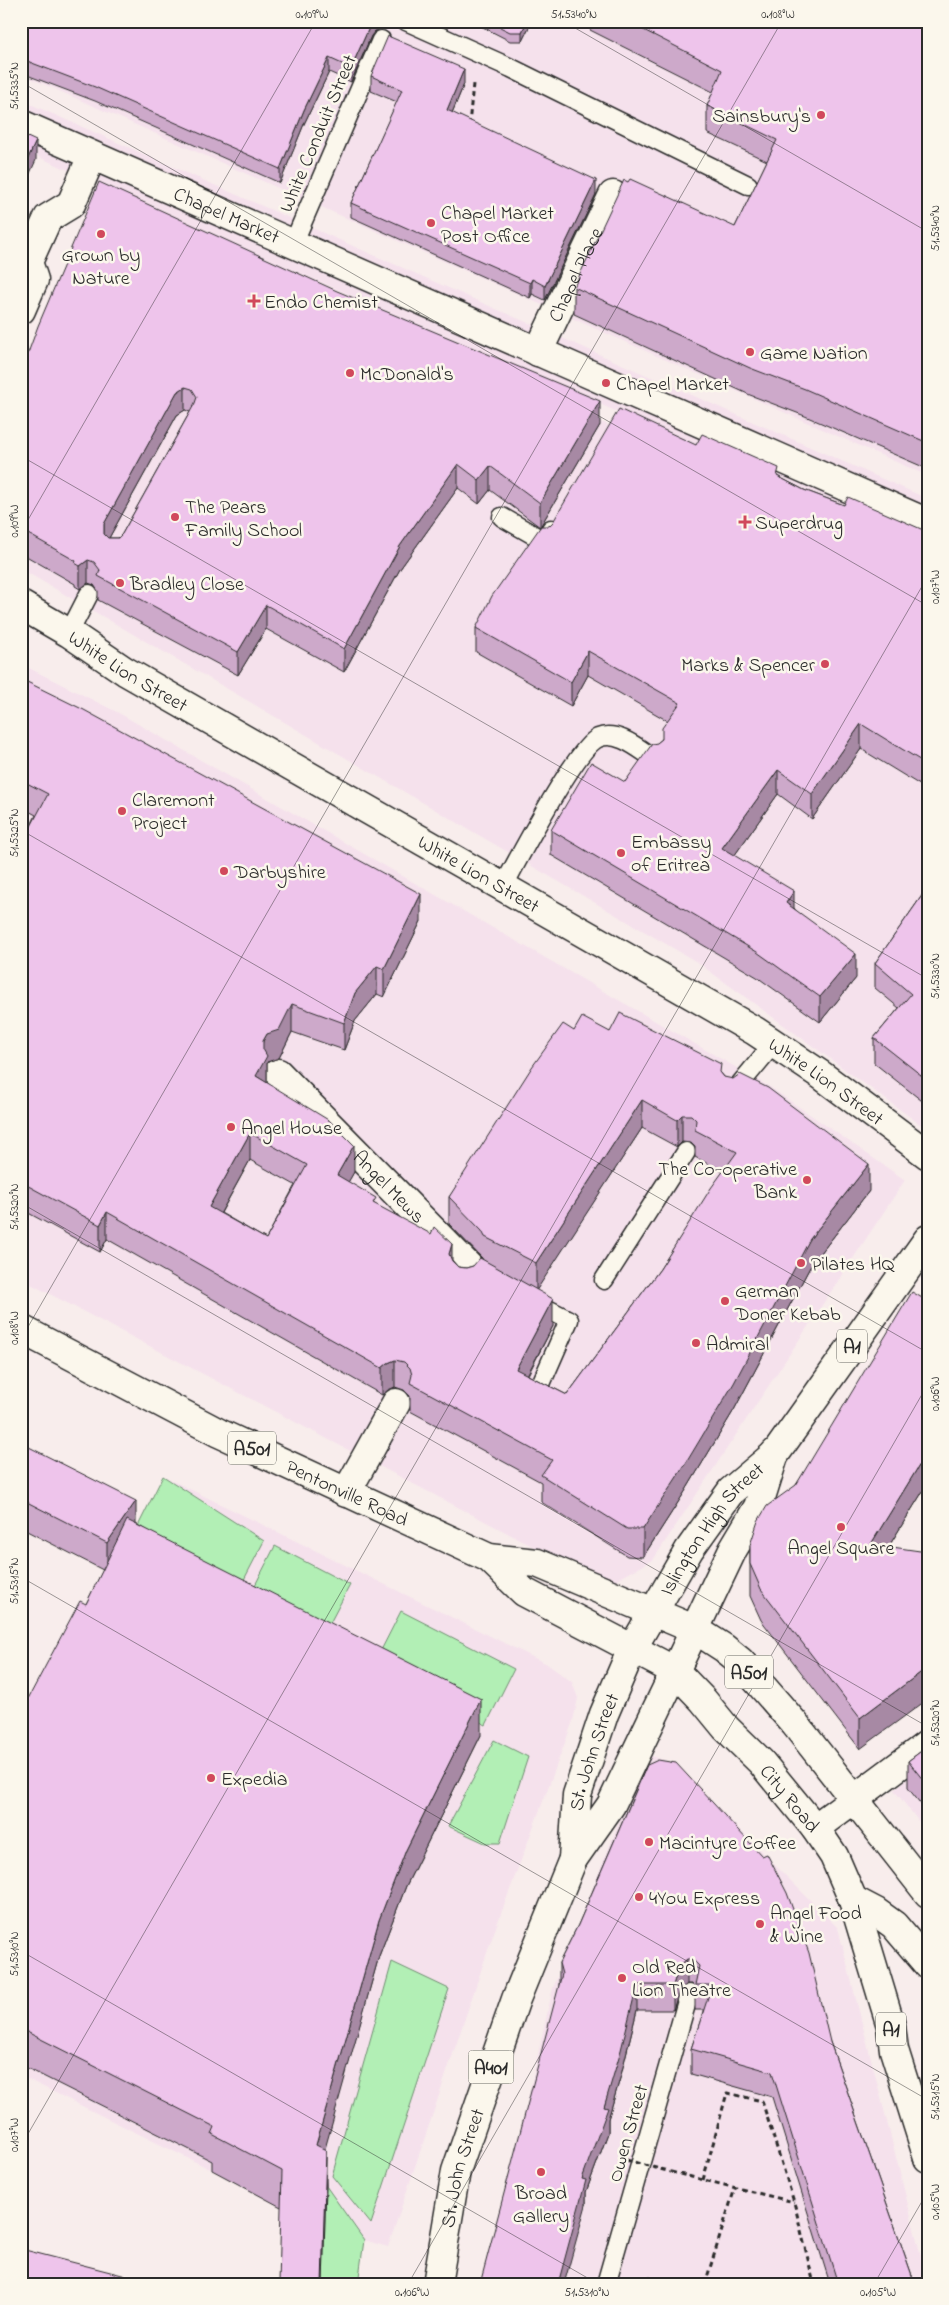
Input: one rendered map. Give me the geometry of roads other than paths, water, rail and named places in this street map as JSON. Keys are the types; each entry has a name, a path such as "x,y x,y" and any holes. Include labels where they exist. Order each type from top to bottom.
{"main road":[{"name":"Chapel Market","path":"21,124 538,352 626,401 928,522"},
{"path":"21,310 34,280 28,262 48,218 70,204 92,156"},
{"name":"Chapel Place","path":"538,352 613,195"},
{"name":"White Lion Street","path":"21,605 69,633 125,671 774,1044 821,1074 928,1155"},
{"name":"Angel Mews","path":"278,1074 475,1276"},
{"name":"Islington High Street","path":"654,1611 689,1550 731,1491 776,1453 928,1239"},
{"name":"Pentonville Road","path":"21,1329 219,1433 488,1558 524,1592 632,1649"},
{"path":"346,1493 396,1403"},
{"name":"Islington High Street","path":"696,1630 733,1549 758,1507 776,1453"},
{"name":"Pentonville Road","path":"488,1558 537,1563 654,1611"},
{"name":"A501","path":"654,1611 696,1630 724,1648 740,1662 795,1724 928,1893"},
{"name":"A1","path":"632,1649 654,1611"},
{"name":"A1","path":"675,1671 696,1630"},
{"name":"City Road","path":"632,1649 675,1671 704,1700 726,1728 761,1762 815,1828 834,1856 853,1900"},
{"name":"St. John Street","path":"573,1859 577,1795 604,1714 632,1649"},
{"name":"St. John Street","path":"437,2284 456,2171 516,1999 573,1859 611,1805 675,1671"},
{"path":"815,1828 928,1744"},
{"path":"853,1900 894,1925 928,1965"},
{"name":"A1","path":"853,1900 891,2026 894,2050 928,2158"}],"lane":[{"path":"406,21 511,68 748,185"},
{"name":"White Conduit Street","path":"293,244 381,40"},
{"path":"502,517 544,541 558,516"},
{"path":"69,633 89,594"},
{"path":"503,887 583,750 597,738 611,736 628,741 653,758"},
{"path":"730,1096 774,1044"},
{"path":"604,1280 686,1152"},
{"path":"516,1292 569,1320 537,1393"},
{"name":"Owen Street","path":"606,2284 689,1994"}],"place":[{"name":"Sainsbury's","path":"821,115"},
{"name":"Chapel Market Post Office","path":"431,223"},
{"name":"Grown by Nature","path":"101,234"},
{"name":"Endo Chemist","path":"254,301"},
{"name":"Game Nation","path":"750,352"},
{"name":"McDonald's","path":"350,373"},
{"name":"Chapel Market","path":"606,383"},
{"name":"The Pears Family School","path":"175,517"},
{"name":"Superdrug","path":"745,522"},
{"name":"Bradley Close","path":"120,583"},
{"name":"Marks & Spencer","path":"825,664"},
{"name":"Claremont Project","path":"122,811"},
{"name":"Embassy of Eritrea","path":"621,853"},
{"name":"Darbyshire","path":"224,871"},
{"name":"Angel House","path":"231,1127"},
{"name":"The Co-operative Bank","path":"807,1180"},
{"name":"Pilates HQ","path":"801,1263"},
{"name":"German Doner Kebab","path":"725,1301"},
{"name":"Admiral","path":"696,1343"},
{"name":"Angel Square","path":"841,1527"},
{"name":"Expedia","path":"211,1778"},
{"name":"Macintyre Coffee","path":"649,1842"},
{"name":"4You Express","path":"639,1897"},
{"name":"Angel Food & Wine","path":"760,1924"},
{"name":"Old Red Lion Theatre","path":"622,1978"},
{"name":"Broad Gallery","path":"541,2172"}]}
